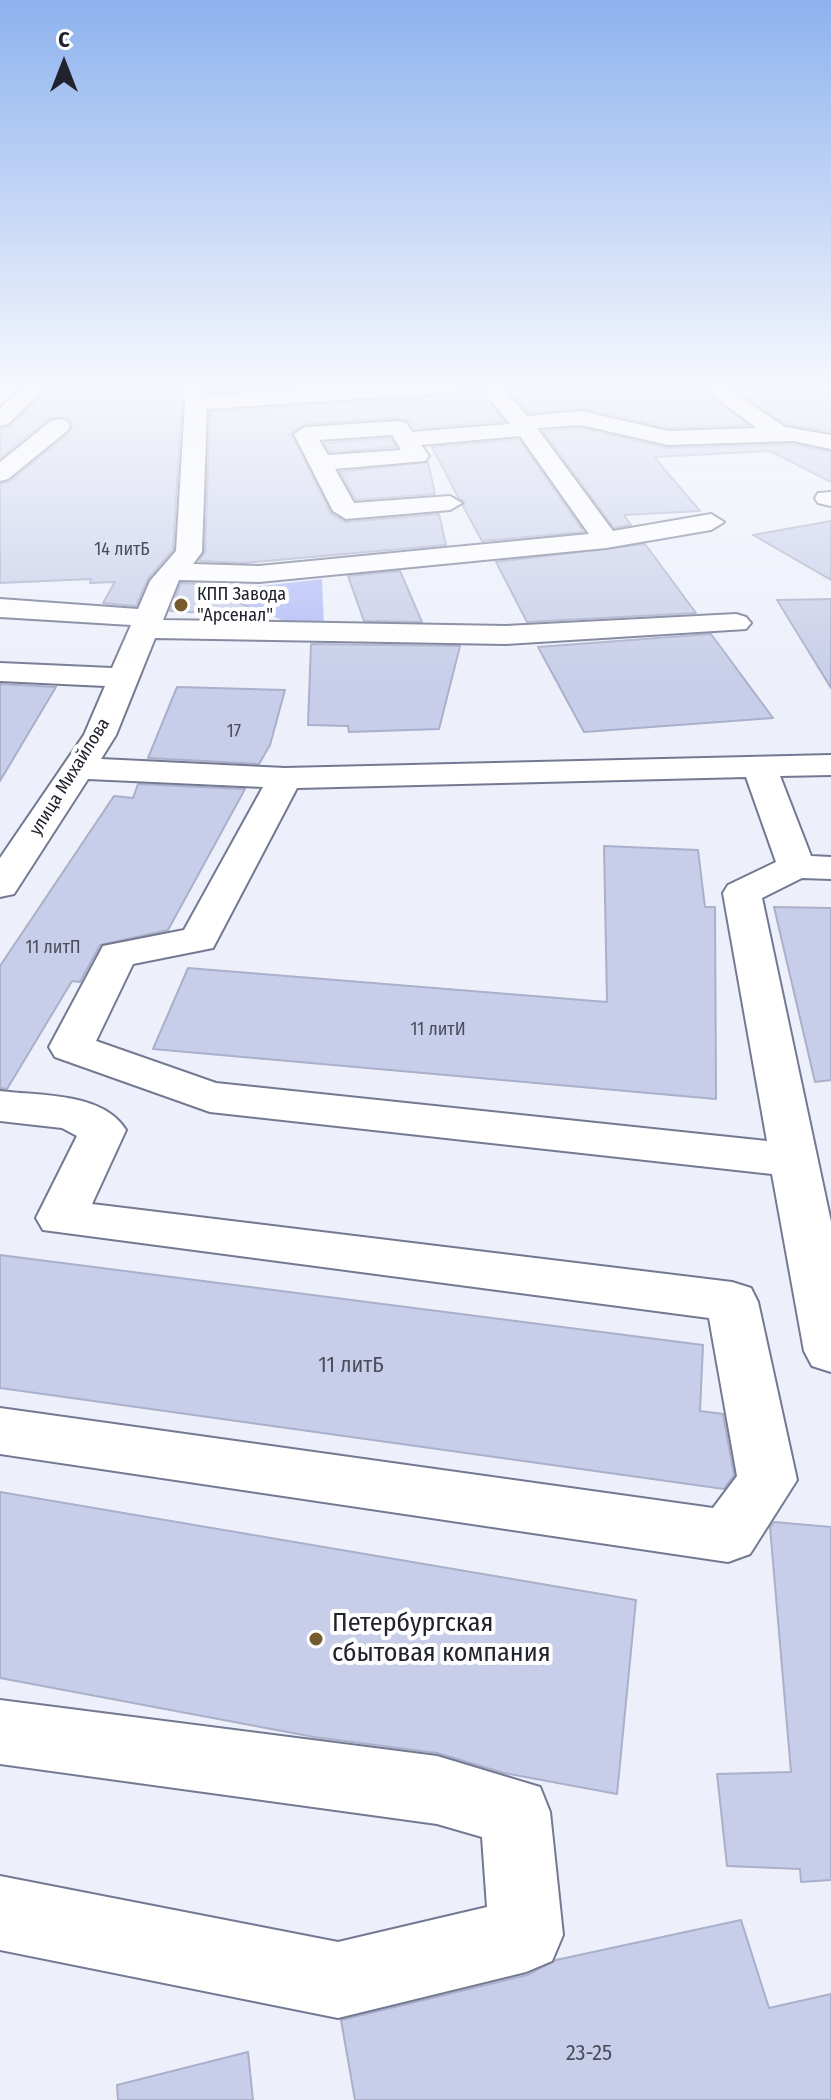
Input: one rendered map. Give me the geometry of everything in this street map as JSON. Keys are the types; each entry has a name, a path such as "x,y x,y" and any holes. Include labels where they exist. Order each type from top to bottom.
{"street":[{"name":"улица Михайлова","path":"0,886 80,768 126,678 164,581 189,552 191,484"},
{"path":"331,484 346,511 450,503"},
{"path":"565,484 606,540"},
{"path":"172,572 259,574 606,540 711,522"},
{"path":"0,608 148,624 506,635 736,623"},
{"path":"0,672 126,678"},
{"path":"759,765 813,868 742,893 831,1351"},
{"path":"80,768 285,778 831,765"},
{"path":"285,778 199,939 117,955 71,1047 210,1097 794,1160"},
{"path":"0,1106 72,1114 103,1130 61,1218 732,1302 767,1480 728,1536 0,1431"},
{"path":"0,1732 437,1790 515,1812 526,1935 338,1980 0,1913"}],"shaded area":[{"path":"322,579 324,626 298,627 233,599 193,611 198,599 236,589"}],"building":[{"path":"0,484 177,484 173,550 148,579 136,606 103,603 115,582 90,583 91,579 0,583"},
{"path":"207,484 316,484 331,514 346,522 439,514 446,545 244,563 199,561 205,552"},
{"path":"347,484 433,484 435,494 356,500"},
{"path":"451,484 550,484 584,532 482,541 463,506 465,502 458,497"},
{"path":"582,484 677,484 700,511 624,515 631,525 614,528"},
{"path":"831,521 831,580 753,535"},
{"path":"645,544 696,613 527,622 496,562"},
{"path":"400,571 422,622 364,621 348,576"},
{"path":"181,583 206,584 265,616 170,611"},
{"path":"831,599 831,688 777,600"},
{"path":"711,634 773,718 584,732 538,647"},
{"path":"311,644 460,646 439,729 349,732 348,726 308,725"},
{"path":"0,684 56,687 0,781"},
{"path":"177,687 285,690 270,745 259,764 148,758"},
{"path":"138,784 245,789 168,930 100,945 80,982 72,981 7,1089 0,1088 0,966 114,796 133,798"},
{"path":"604,846 698,850 705,907 715,907 716,1099 153,1049 188,968 607,1002"},
{"path":"774,907 831,908 831,1080 815,1082"},
{"path":"0,1255 703,1345 700,1411 723,1414 734,1475 724,1489 0,1388"},
{"name":"Петербургская сбытовая компания","path":"0,1492 636,1600 617,1794 504,1773 437,1753 314,1737 0,1678"},
{"path":"774,1522 831,1527 831,1880 801,1882 800,1869 727,1866 717,1774 791,1772 770,1527"},
{"path":"741,1920 769,2008 831,1994 831,2100 355,2100 341,2020 527,1975 556,1960"},
{"path":"248,2052 253,2100 118,2100 117,2085"}],"place":[{"name":"КПП Завода \"Арсенал\"","path":"181,605"},
{"name":"Петербургская сбытовая компания","path":"316,1639"}]}
